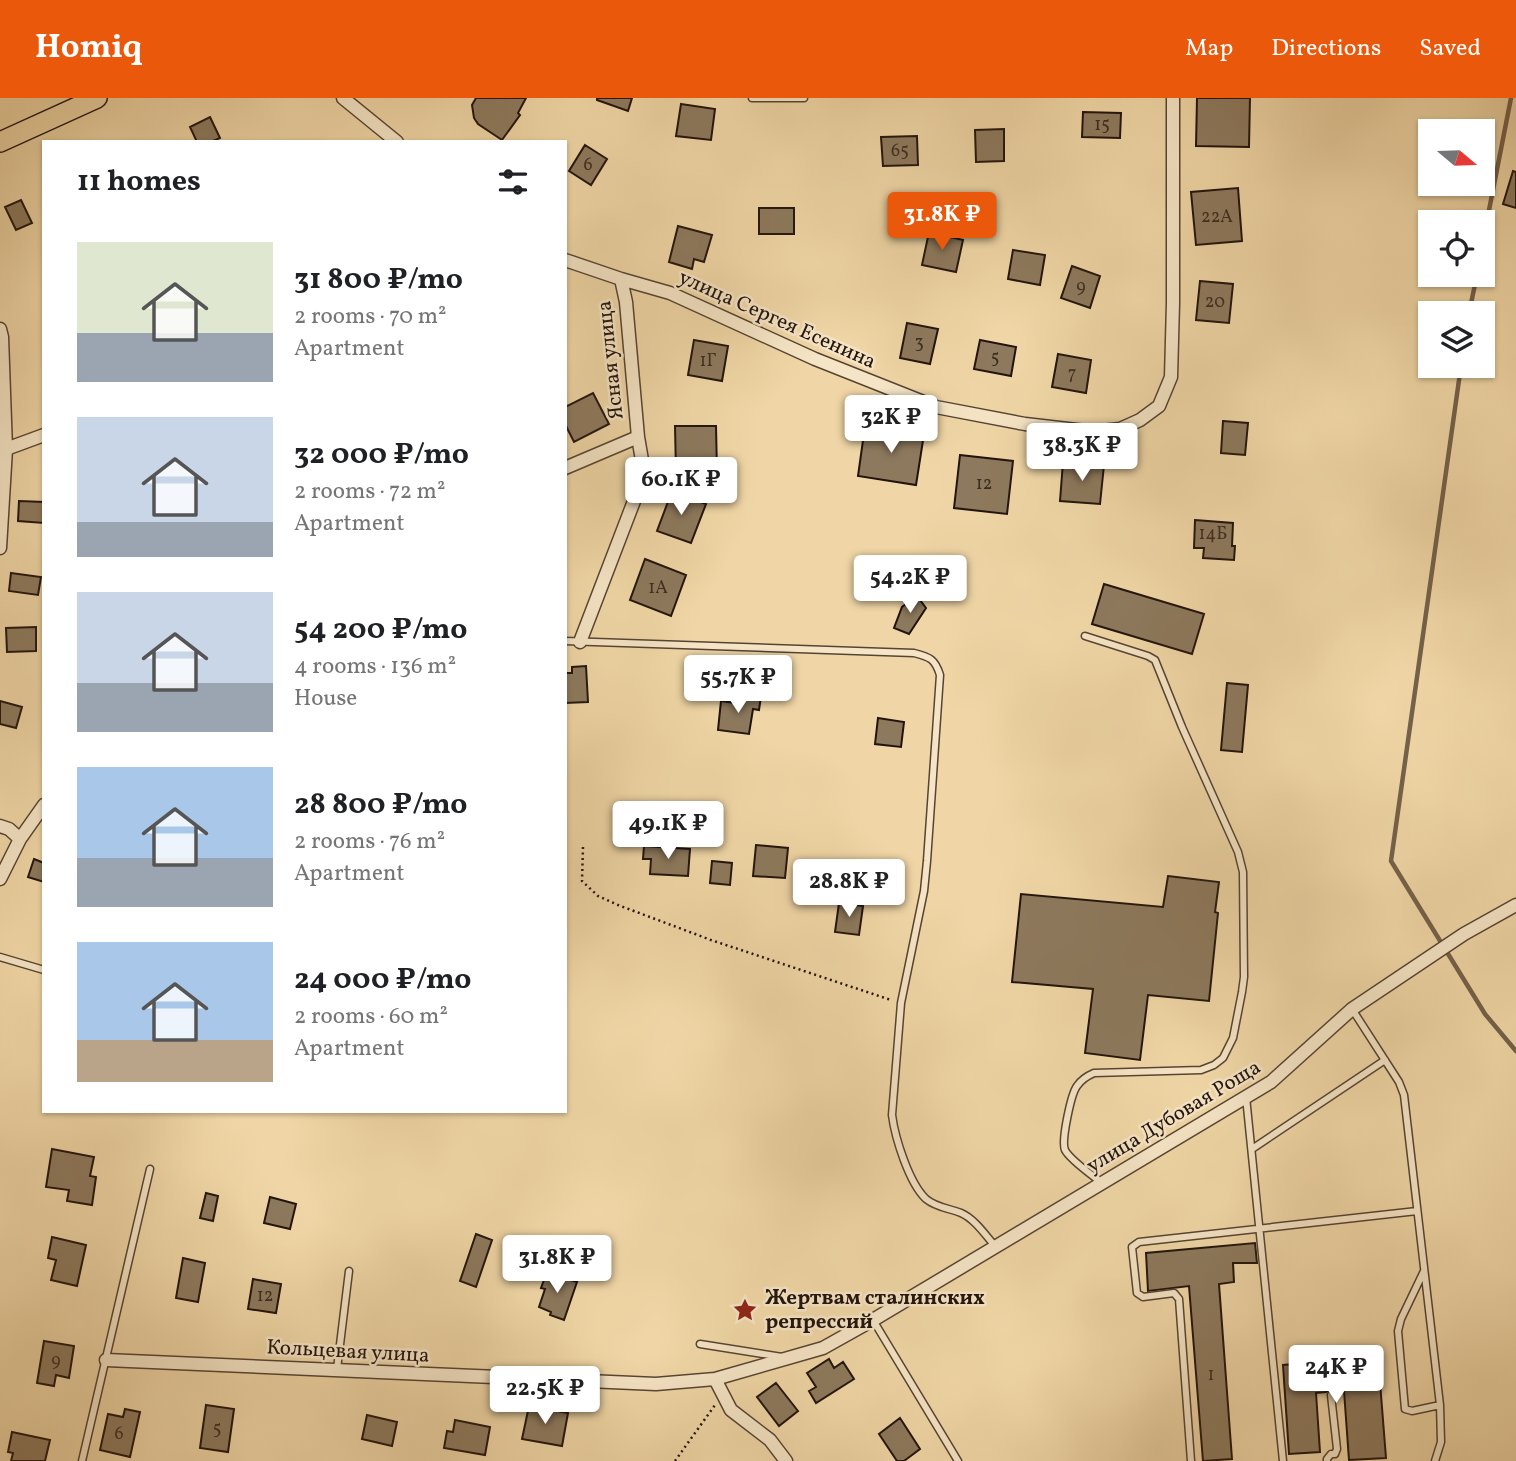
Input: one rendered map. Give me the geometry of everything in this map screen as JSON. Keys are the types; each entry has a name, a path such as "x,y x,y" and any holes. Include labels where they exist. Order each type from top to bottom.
{"main road":[{"path":"0,142 97,98"}],"street":[{"path":"343,98 395,140"},
{"name":"улица Сергея Есенина","path":"567,261 670,293 815,359 936,407 1066,429 1094,432 1121,429 1158,407 1171,377 1173,98"},
{"name":"Ясная улица","path":"580,642 639,488 643,466 626,302 621,279"},
{"path":"0,329 6,449 0,548"},
{"path":"6,449 42,436"},
{"name":"Ясная улица","path":"567,467 638,437"},
{"path":"0,879 20,839 42,808"},
{"path":"0,826 9,829 20,839"},
{"name":"улица Дубовая Роща","path":"715,1378 823,1348 873,1320 1271,1082 1352,1009 1426,958 1516,905"},
{"name":"Кольцевая улица","path":"106,1360 656,1384 715,1378"},
{"path":"715,1378 732,1410 771,1440 786,1461"}],"lane":[{"path":"752,98 804,98"},
{"path":"1085,636 1155,660 1238,852 1242,872 1244,977 1233,1038 1223,1058 1201,1070 1094,1073 1083,1079 1075,1088 1063,1136 1064,1147 1068,1154 1102,1183"},
{"path":"567,641 914,653 932,660 937,665 940,675 927,862 924,891 901,1003 892,1115 894,1132 915,1185 928,1200 943,1209 961,1213 969,1218 996,1247"},
{"path":"0,957 42,969"},
{"path":"1352,1009 1399,1082 1404,1095 1440,1405 1441,1442 1435,1461"},
{"path":"1252,1149 1385,1060"},
{"path":"1246,1097 1283,1461"},
{"path":"82,1461 150,1169"},
{"path":"1191,1461 1179,1298 1174,1293 1143,1297 1137,1293 1132,1247 1139,1241 1417,1211"},
{"path":"1424,1270 1398,1331 1405,1409 1412,1411 1440,1405"},
{"path":"337,1371 349,1271"},
{"path":"873,1320 958,1461"},
{"path":"700,1344 788,1358"},
{"path":"1327,1461 1331,1454 1335,1454 1336,1449 1331,1395"}],"path":[{"path":"583,848 582,881 598,896 711,940 901,1003"},
{"path":"675,1461 723,1394"}],"building":[{"path":"476,98 526,98 518,113 520,115 502,140 478,124 474,118 472,105"},
{"path":"597,98 632,98 628,111"},
{"path":"1197,98 1250,98 1249,147 1196,146"},
{"path":"681,104 715,109 711,140 676,136"},
{"path":"1083,112 1121,113 1120,138 1082,137"},
{"path":"210,117 220,138 196,140 190,127"},
{"path":"1004,129 1004,161 976,162 975,130"},
{"path":"917,136 918,165 883,166 881,137"},
{"path":"585,145 607,159 591,185 569,171"},
{"path":"1513,171 1516,172 1516,208 1503,204"},
{"path":"1238,188 1242,241 1196,245 1191,192"},
{"path":"21,200 32,223 16,230 5,207"},
{"path":"759,208 794,208 794,234 759,234"},
{"path":"678,226 712,235 704,262 694,259 692,269 669,262"},
{"path":"929,232 963,240 956,272 922,265"},
{"path":"1013,250 1045,255 1040,285 1008,279"},
{"path":"1072,266 1100,276 1090,308 1061,298"},
{"path":"1200,281 1233,284 1229,323 1196,320"},
{"path":"907,323 938,329 930,364 900,358"},
{"path":"694,340 728,346 722,381 688,375"},
{"path":"980,340 1016,347 1011,376 974,369"},
{"path":"1058,354 1091,360 1086,393 1052,387"},
{"path":"593,393 609,424 574,442 567,428 567,406"},
{"path":"1223,421 1248,423 1245,455 1221,453"},
{"path":"675,426 716,426 717,472 676,473"},
{"path":"865,426 924,434 916,485 858,476"},
{"path":"960,455 1013,461 1007,514 954,508"},
{"path":"1063,462 1104,465 1100,504 1060,501"},
{"path":"672,491 706,504 691,543 657,531"},
{"path":"19,501 42,502 42,523 18,521"},
{"path":"1195,520 1233,523 1234,560 1203,558 1204,548 1194,548"},
{"path":"645,559 686,575 671,616 630,600"},
{"path":"11,573 41,577 38,595 9,591"},
{"path":"1104,584 1204,614 1192,654 1092,624"},
{"path":"917,596 926,608 909,634 894,628 902,607"},
{"path":"36,627 36,651 7,652 6,628"},
{"path":"586,666 588,702 567,703 567,673 572,673 572,667"},
{"path":"1227,683 1248,685 1242,752 1221,750"},
{"path":"744,694 761,696 759,710 753,709 749,734 718,730 721,701 743,704"},
{"path":"0,701 22,707 16,728 0,724"},
{"path":"878,718 904,722 901,747 875,744"},
{"path":"756,845 788,848 785,878 753,876"},
{"path":"644,846 690,849 688,876 650,874 651,859 643,859"},
{"path":"34,859 42,862 42,881 28,877"},
{"path":"712,861 732,863 730,885 710,883"},
{"path":"1168,876 1219,882 1209,1001 1148,995 1140,1060 1085,1053 1093,989 1012,982 1021,894 1163,907"},
{"path":"839,903 863,906 859,935 835,932"},
{"path":"52,1149 94,1157 90,1176 96,1177 92,1205 67,1201 69,1190 46,1187"},
{"path":"206,1193 218,1196 213,1221 200,1218"},
{"path":"270,1197 296,1204 290,1229 264,1223"},
{"path":"476,1234 492,1240 476,1287 460,1281"},
{"path":"52,1237 86,1245 77,1286 51,1280 56,1260 48,1258"},
{"path":"1255,1243 1257,1263 1233,1263 1234,1282 1219,1284 1232,1459 1203,1461 1189,1286 1148,1291 1146,1253"},
{"path":"183,1258 205,1263 198,1302 176,1298"},
{"path":"547,1272 577,1282 564,1320 539,1307 545,1289 541,1288"},
{"path":"253,1279 281,1284 276,1313 248,1309"},
{"path":"44,1341 74,1346 69,1378 56,1375 54,1386 37,1383"},
{"path":"1378,1357 1386,1458 1349,1460 1344,1391 1336,1392 1331,1389 1316,1393 1320,1452 1289,1454 1283,1365"},
{"path":"829,1359 834,1368 843,1362 854,1379 816,1403 809,1391 816,1387 807,1373"},
{"path":"776,1383 798,1411 779,1426 757,1397"},
{"path":"206,1405 234,1409 228,1452 200,1448"},
{"path":"529,1406 568,1413 562,1446 522,1439"},
{"path":"125,1409 140,1412 130,1457 100,1450 108,1414 123,1417"},
{"path":"367,1415 397,1422 392,1446 362,1439"},
{"path":"900,1418 920,1449 904,1461 897,1461 879,1434"},
{"path":"455,1420 490,1427 485,1455 444,1448 447,1431 453,1432"},
{"path":"12,1432 50,1440 45,1461 11,1461 13,1453 8,1452"}],"waterway":[{"path":"1489,210 1511,98"},
{"path":"1472,301 1474,287"},
{"path":"1459,378 1391,861 1485,1014 1516,1051"}],"place":[{"name":"Жертвам сталинских репрессий","path":"745,1310"}]}
